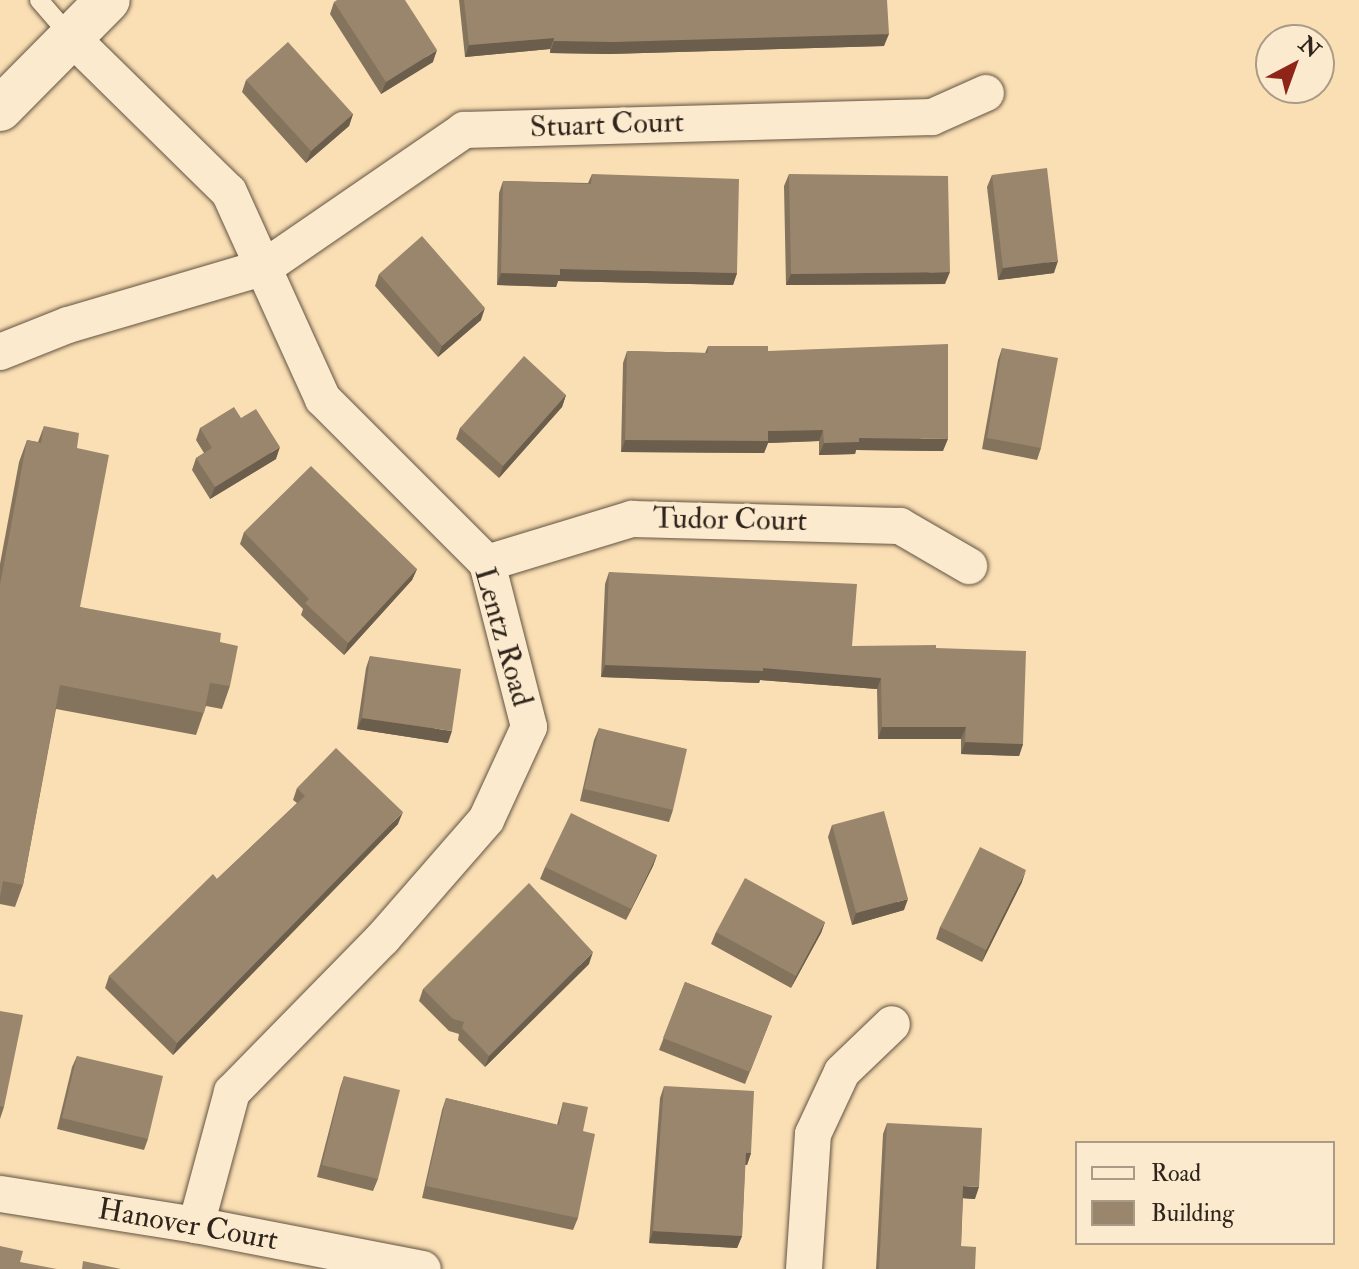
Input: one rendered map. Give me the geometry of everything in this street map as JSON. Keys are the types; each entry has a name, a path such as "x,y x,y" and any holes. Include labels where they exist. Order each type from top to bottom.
{"main road":[{"path":"0,109 108,0"}],"street":[{"name":"Lentz Road","path":"71,37 229,192 323,399 487,563 529,727 486,820 383,938 232,1092 196,1225"},
{"name":"Stuart Court","path":"0,352 68,325 265,267 464,130 932,117 986,93"},
{"name":"Tudor Court","path":"487,563 632,519 900,526 969,566"},
{"path":"804,1269 813,1134 842,1072 892,1024"},
{"name":"Hanover Court","path":"0,1194 196,1225 423,1269"}],"lane":[{"path":"39,0 71,37"}],"building":[{"path":"405,0 437,50 386,82 334,2"},
{"path":"464,0 887,0 889,34 614,42 554,41 554,38 469,45"},
{"path":"288,42 353,114 311,151 246,80"},
{"path":"1047,168 1058,261 1003,268 992,175"},
{"path":"592,174 739,179 737,273 560,269 560,275 501,273 503,181 591,184"},
{"path":"789,174 948,176 950,272 791,274"},
{"path":"422,236 485,308 442,346 379,274"},
{"path":"948,344 948,439 859,438 859,442 824,443 823,430 768,431 768,441 625,440 627,351 708,353 708,346 768,346 768,351"},
{"path":"1002,348 1058,358 1041,448 987,438"},
{"path":"524,356 566,395 503,466 460,428"},
{"path":"234,407 241,418 256,409 280,447 215,487 196,458 212,448 200,428"},
{"path":"44,426 79,433 77,448 109,455 80,607 221,633 220,642 238,646 230,686 210,683 204,713 60,685 23,885 3,881 0,897 0,585 27,440 41,443"},
{"path":"311,466 417,569 348,643 305,603 309,599 244,532"},
{"path":"609,572 857,584 852,646 936,645 936,648 1026,651 1023,744 965,742 966,727 882,727 881,678 763,668 763,671 605,665"},
{"path":"370,656 461,669 452,731 362,718"},
{"path":"599,728 687,749 673,810 584,789"},
{"path":"336,748 403,812 177,1043 109,976 213,874 217,879 305,796 297,788"},
{"path":"884,811 908,899 856,913 832,825"},
{"path":"571,813 657,855 631,909 545,867"},
{"path":"980,847 1026,870 986,950 940,927"},
{"path":"745,878 825,922 796,976 716,932"},
{"path":"529,883 593,952 489,1056 462,1028 464,1022 453,1019 423,989"},
{"path":"685,982 772,1016 750,1072 663,1038"},
{"path":"0,1011 23,1015 4,1107 0,1106"},
{"path":"77,1056 163,1076 148,1139 62,1118"},
{"path":"344,1076 400,1090 378,1179 322,1165"},
{"path":"664,1086 754,1091 751,1153 746,1153 742,1236 653,1231"},
{"path":"446,1098 559,1125 563,1102 588,1107 583,1131 595,1134 578,1218 426,1186"},
{"path":"887,1123 982,1128 979,1187 963,1186 961,1246 976,1247 975,1269 879,1269"},
{"path":"0,1246 23,1251 20,1262 57,1269 0,1269"},
{"path":"83,1261 121,1269 82,1269"}]}
